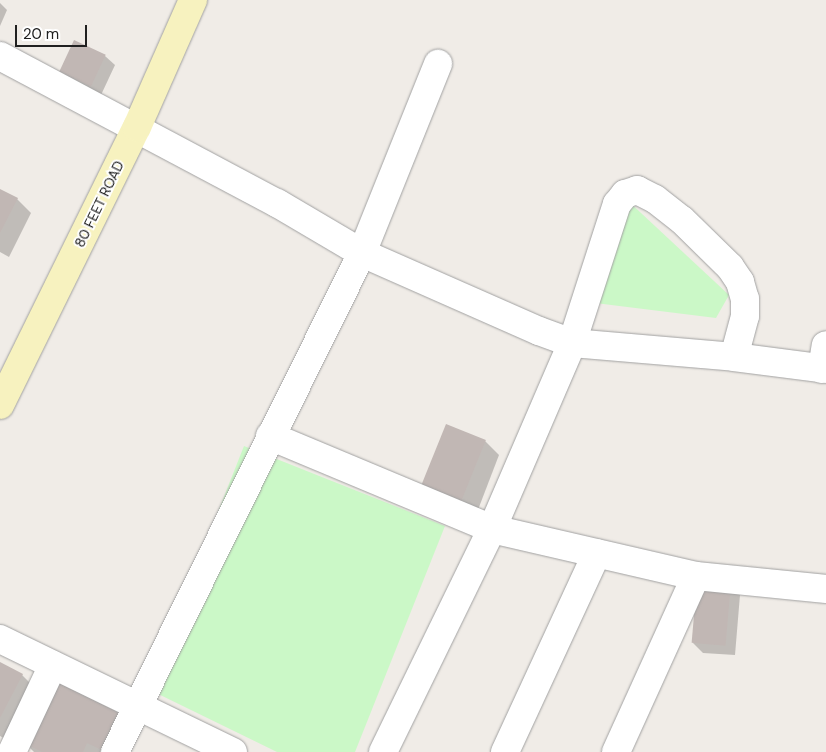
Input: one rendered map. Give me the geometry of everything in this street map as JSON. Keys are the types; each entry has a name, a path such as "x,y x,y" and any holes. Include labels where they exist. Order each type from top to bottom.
{"street":[{"name":"80 FEET ROAD","path":"0,405 137,127 193,0"},
{"path":"0,56 137,127 277,203 362,253 539,331 572,343 734,357 825,361"},
{"path":"115,752 362,253 438,64"},
{"path":"383,752 492,529 572,343 617,204 625,194 637,190 655,199 682,220 730,267 740,282 746,299 745,316 734,357"},
{"path":"270,436 492,529 696,576 826,589"},
{"path":"505,752 597,553"},
{"path":"616,752 696,576"},
{"path":"0,639 234,752"},
{"path":"12,752 53,665"}],"green space":[{"path":"626,199 729,295 716,318 579,301"},
{"path":"244,446 445,526 355,752 277,752 148,689"}],"building":[{"path":"74,40 106,55 91,87 59,72"},
{"path":"0,189 18,198 0,233"},
{"path":"446,424 486,440 461,501 421,485"},
{"path":"697,581 731,584 725,646 692,643"},
{"path":"0,662 23,674 0,718"},
{"path":"55,681 122,714 104,751 87,743 83,752 42,752 24,743"}]}
